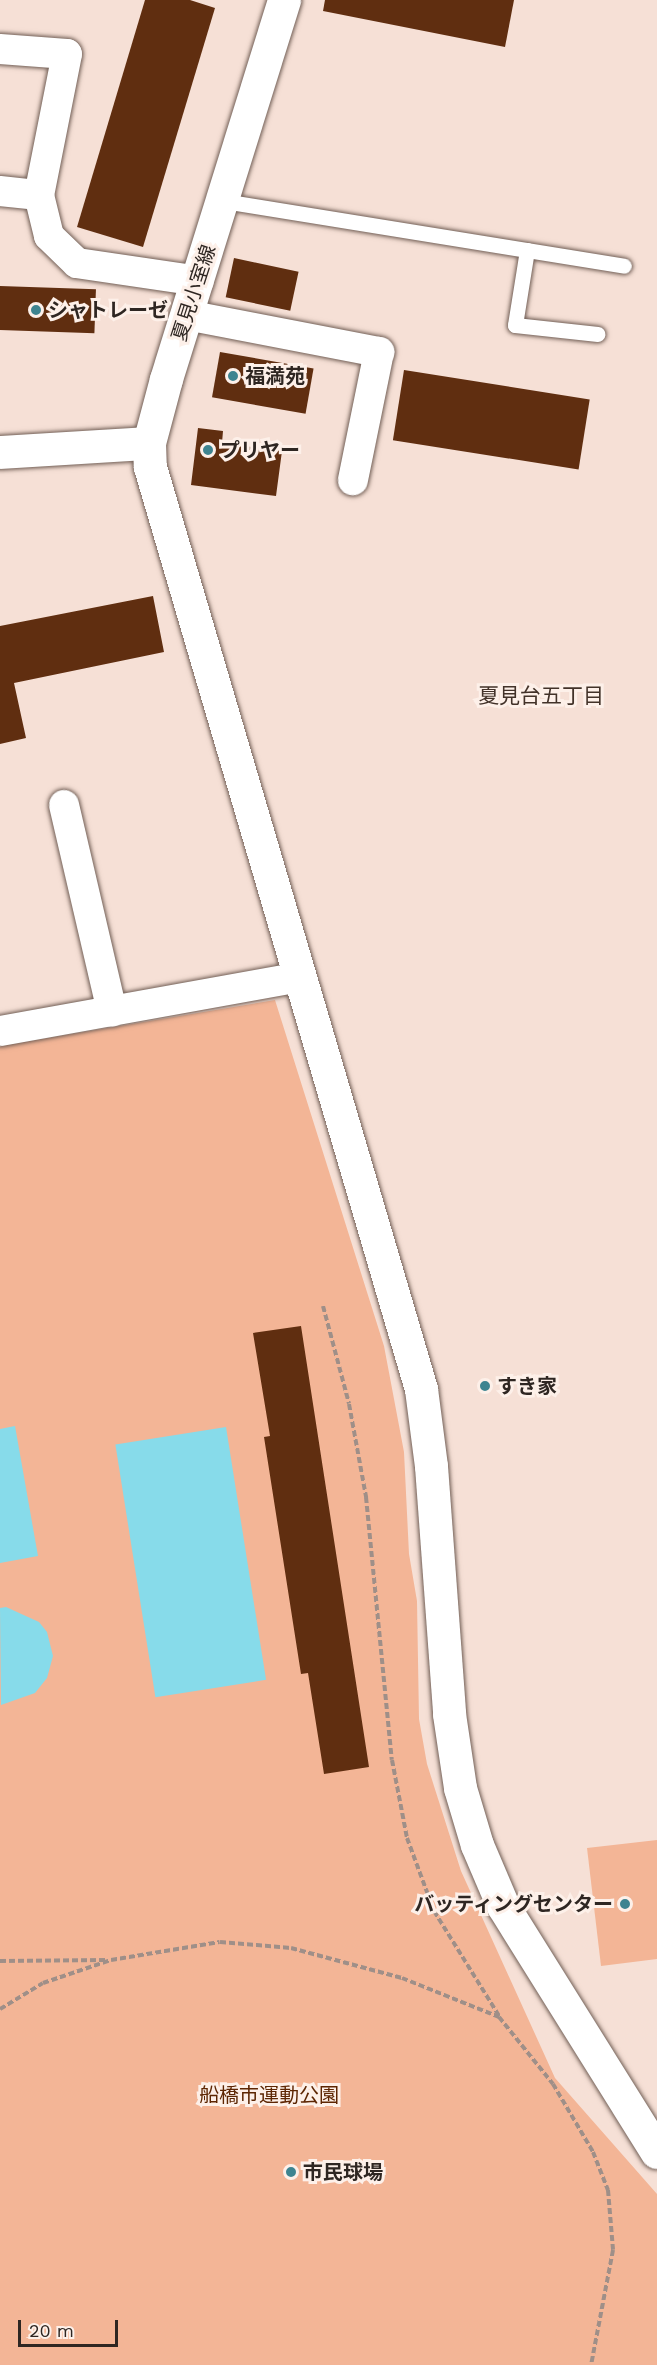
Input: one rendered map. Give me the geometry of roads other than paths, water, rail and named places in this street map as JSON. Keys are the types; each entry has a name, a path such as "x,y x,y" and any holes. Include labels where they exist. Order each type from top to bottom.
{"street":[{"name":"夏見小室線","path":"149,443 224,201 256,81 284,0"},
{"path":"0,49 67,54 39,195 49,236 77,263 199,281"},
{"path":"0,191 39,195"},
{"path":"188,315 379,352 354,480"},
{"path":"0,452 149,443 156,494 421,1389 431,1466 449,1714 460,1788 477,1845 502,1906 657,2152"},
{"path":"64,805 112,1012"},
{"path":"0,1031 299,977"}],"lane":[{"path":"224,201 624,266"},
{"path":"527,250 515,325 598,334"}],"water":[{"path":"15,1426 38,1556 0,1563 0,1429"},
{"path":"226,1427 266,1680 155,1697 115,1445"},
{"path":"6,1607 39,1622 47,1632 53,1656 47,1678 35,1693 1,1705 0,1608"}],"place":[{"name":"シャトレーゼ","path":"36,310"},
{"name":"福満苑","path":"233,376"},
{"name":"プリヤー","path":"208,450"},
{"name":"すき家","path":"485,1386"},
{"name":"バッティングセンター","path":"625,1904"},
{"name":"市民球場","path":"291,2172"}],"district":[{"name":"夏見台五丁目","path":"541,696"}],"park label":[{"name":"船橋市運動公園","path":"269,2095"}]}
